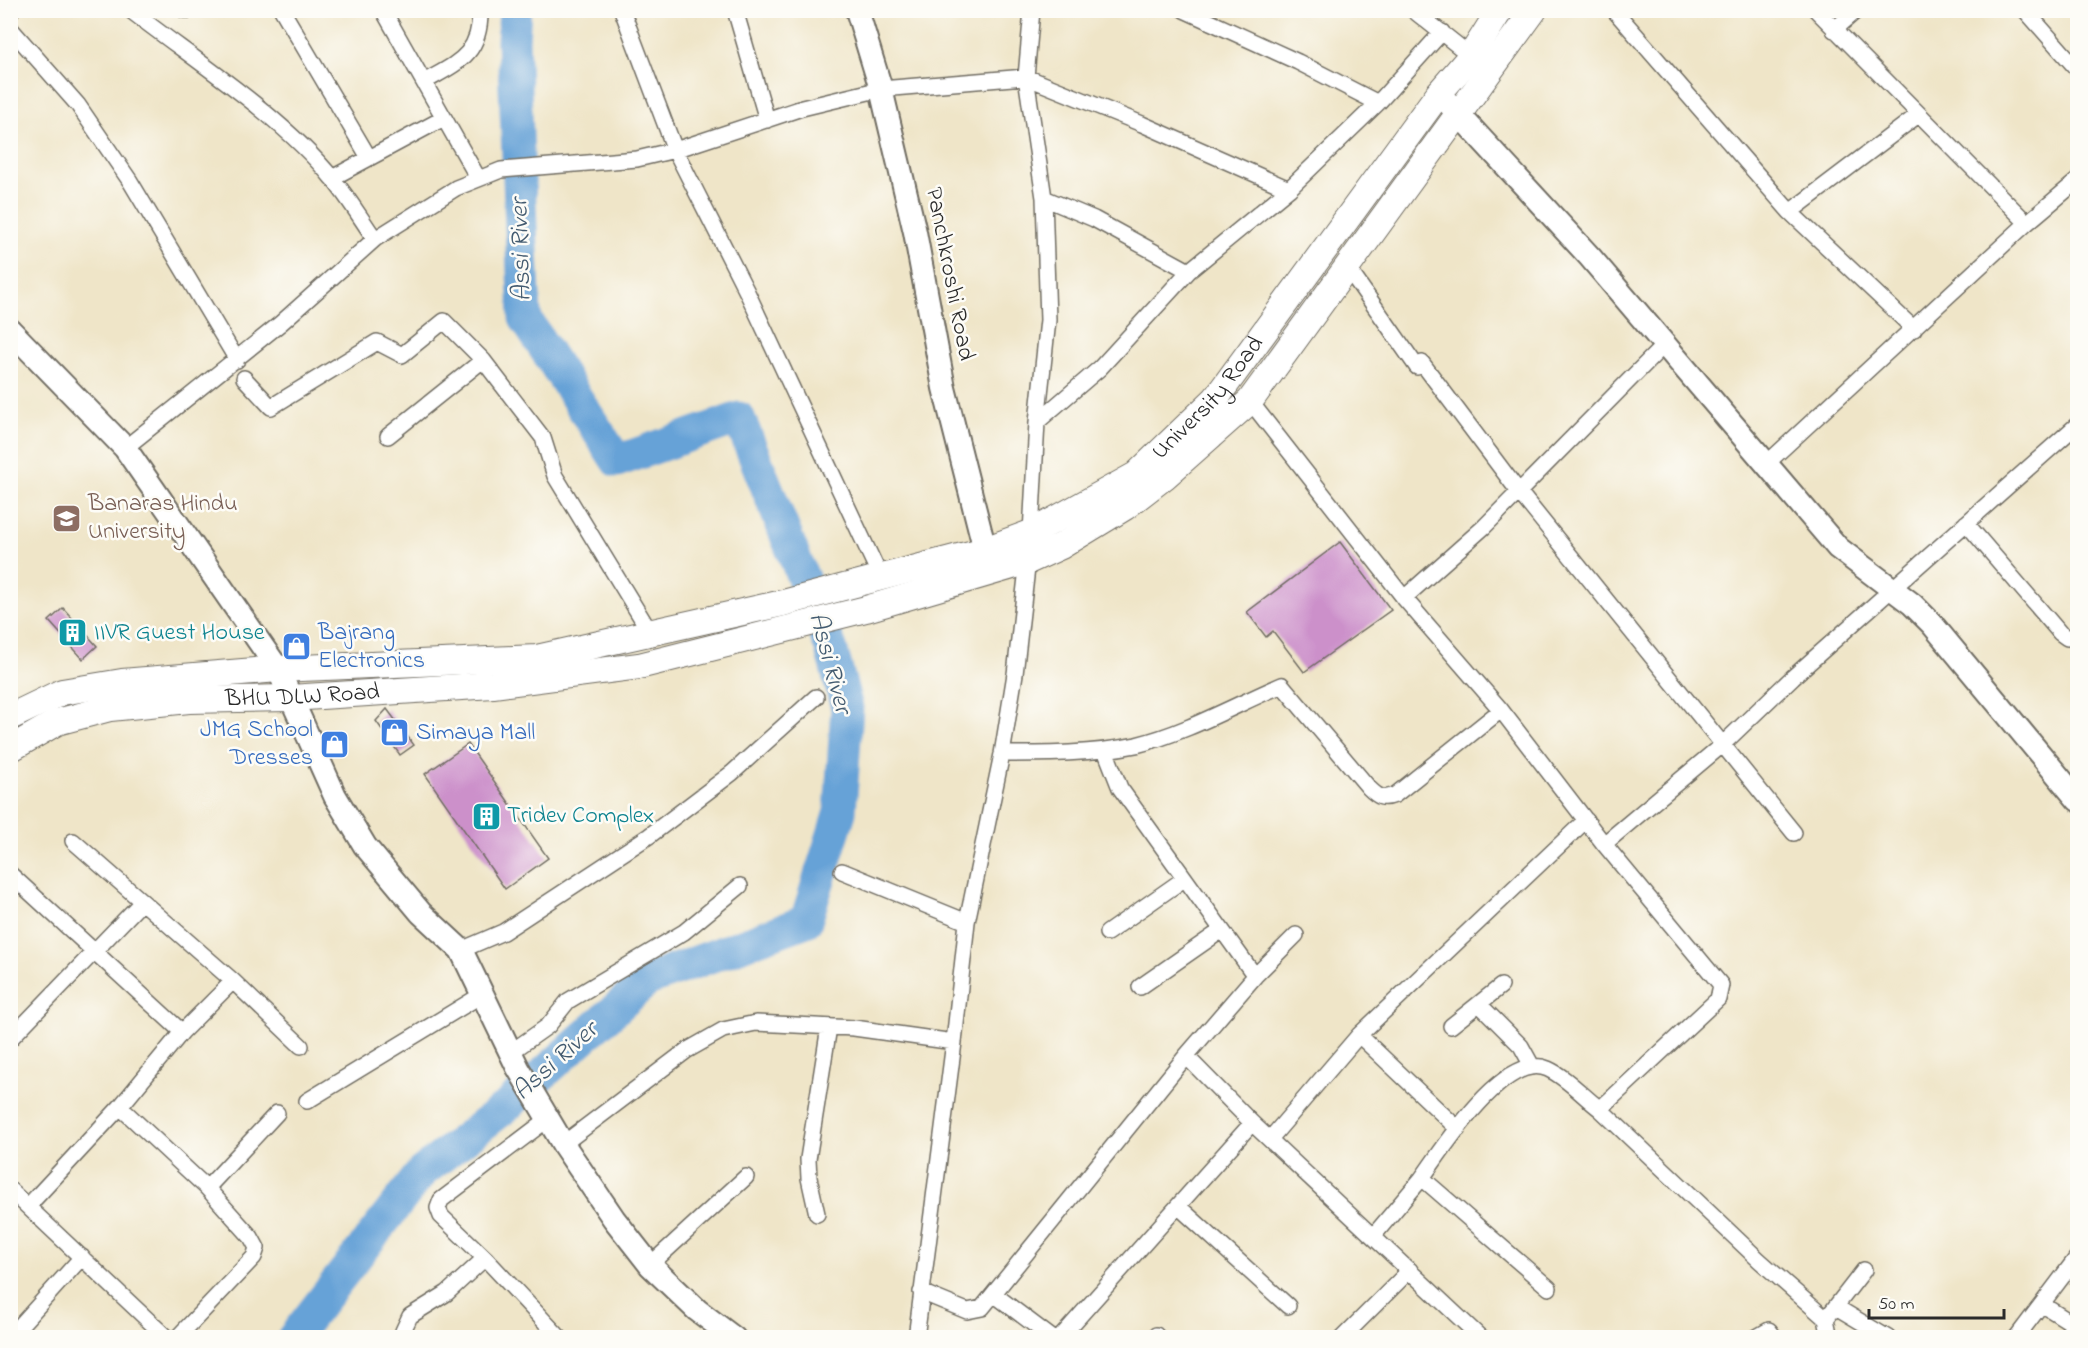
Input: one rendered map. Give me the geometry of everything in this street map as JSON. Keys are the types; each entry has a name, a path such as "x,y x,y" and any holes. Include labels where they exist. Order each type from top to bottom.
{"main road":[{"name":"University Road","path":"783,603 851,583 985,550 1031,533 1136,475 1216,398 1439,93 1471,56 1500,10"},
{"name":"BHU DLW Road","path":"10,749 57,722 110,708 189,700 290,698 493,685 563,678 639,666 866,609 1026,562 1061,546 1125,507 1202,446 1250,401 1534,10"},
{"name":"BHU DLW Road","path":"10,717 62,692 122,682 278,669 537,658 783,603"}],"street":[{"path":"130,10 257,108 304,148 332,178 375,239"},
{"path":"184,10 195,10"},
{"path":"282,10 368,156"},
{"path":"383,10 478,178"},
{"path":"423,82 465,58 472,50 477,35 480,10"},
{"path":"622,10 675,150 747,292 880,576"},
{"path":"735,10 767,120"},
{"name":"Panchkroshi Road","path":"857,10 880,89 915,231 944,388 985,550"},
{"path":"916,1338 967,922 1002,754 1015,674 1031,533 1037,422 1048,320 1044,198 1026,77 1032,10"},
{"path":"1184,10 1298,62 1378,103"},
{"path":"1413,10 1471,56"},
{"path":"1614,10 1790,212 1914,329"},
{"path":"1816,10 2027,223"},
{"path":"1834,30 1857,10"},
{"path":"2025,10 2078,70"},
{"path":"10,28 78,105 124,172 237,360"},
{"path":"1037,422 1100,368 1189,271 1289,189 1378,103 1442,32"},
{"path":"124,448 237,360 375,239 456,188 501,170 637,159 675,150 767,120 880,89 1026,77 1142,124 1289,189"},
{"path":"1439,93 1590,257 1838,549 1892,589 1932,624 2078,800"},
{"path":"1790,212 1918,115"},
{"path":"332,178 368,156 444,118"},
{"path":"1765,465 2027,223 2078,180"},
{"path":"1044,198 1094,219 1189,271"},
{"path":"1347,267 1419,365 1519,492 1794,833"},
{"path":"244,378 271,407 377,342 402,355 444,321 483,360 543,438 555,476 650,632"},
{"path":"10,330 124,448 278,669 335,796 365,846 421,913 461,950 515,1060 543,1111 614,1219 650,1265 697,1310 734,1338"},
{"path":"1404,598 1519,492 1665,344"},
{"path":"388,436 483,360"},
{"path":"1250,401 1404,598 1501,710 1604,844 1716,976 1722,993 1718,999 1600,1109"},
{"path":"1604,844 1722,745 1892,589 2078,424"},
{"path":"1966,523 2060,633 2067,638 2078,634"},
{"path":"1002,754 1065,754 1137,744 1176,731 1282,685 1369,788 1377,796 1386,799 1395,795 1501,710"},
{"path":"461,950 503,932 649,836 732,772 816,698"},
{"path":"1105,750 1120,788 1255,976"},
{"path":"1270,1139 1359,1035 1586,820"},
{"path":"73,841 141,903 233,981 301,1046"},
{"path":"842,871 967,922"},
{"path":"10,874 182,1032"},
{"path":"1107,933 1184,879"},
{"path":"515,1060 548,1026 568,1001 684,932 740,886"},
{"path":"13,1032 141,903"},
{"path":"1140,987 1222,930"},
{"path":"921,1292 974,1312 982,1308 995,1295 1186,1056 1255,976 1296,935"},
{"path":"28,1206 120,1107 182,1032 233,981"},
{"path":"1451,1026 1501,986"},
{"path":"307,1101 483,994"},
{"path":"1479,1004 1521,1046 1532,1066"},
{"path":"563,1144 686,1051 723,1030 756,1023 829,1027 912,1035 954,1042"},
{"path":"817,1214 809,1178 808,1159 829,1027"},
{"path":"1359,1035 1458,1129"},
{"path":"1186,1056 1252,1123 1374,1235 1481,1338"},
{"path":"1374,1235 1422,1178 1458,1129 1499,1082 1515,1071 1532,1066 1548,1069 1600,1109 1759,1260 1826,1319 1830,1338"},
{"path":"120,1107 207,1188 251,1237 257,1248 254,1257 177,1338"},
{"path":"538,1338 554,1332 485,1257 441,1216 438,1208 441,1200 543,1111"},
{"path":"207,1188 277,1113"},
{"path":"1060,1338 1179,1208 1252,1123"},
{"path":"650,1265 746,1177"},
{"path":"1422,1178 1549,1288"},
{"path":"10,1190 167,1338"},
{"path":"1179,1208 1288,1306"},
{"path":"2016,1338 2078,1256"},
{"path":"10,1337 82,1257"},
{"path":"406,1338 403,1331 410,1316 447,1293 485,1257"},
{"path":"1342,1338 1410,1270"},
{"path":"1826,1319 1864,1270"},
{"path":"995,1295 1052,1338"},
{"path":"2043,1305 2072,1330"},
{"path":"1836,1307 1888,1338"},
{"path":"1755,1338 1769,1330 1775,1338"}],"building":[{"path":"1340,542 1391,610 1304,672 1273,631 1266,637 1247,612"},
{"name":"IIVR Guest House","path":"63,608 97,646 83,659 49,621"},
{"name":"Simaya Mall","path":"387,709 414,745 400,755 376,721"},
{"name":"Tridev Complex","path":"468,744 548,858 505,889 425,774"}],"waterway":[{"name":"Assi River","path":"293,1338 422,1172 507,1106 648,980 806,921 840,812 847,708 831,648 739,418 617,461 525,318 513,41 515,10"}],"place":[{"name":"Banaras Hindu University","path":"67,518"},
{"name":"IIVR Guest House","path":"73,633"},
{"name":"Bajrang Electronics","path":"297,647"},
{"name":"Simaya Mall","path":"395,733"},
{"name":"JMG School Dresses","path":"334,744"},
{"name":"Tridev Complex","path":"486,816"}]}
